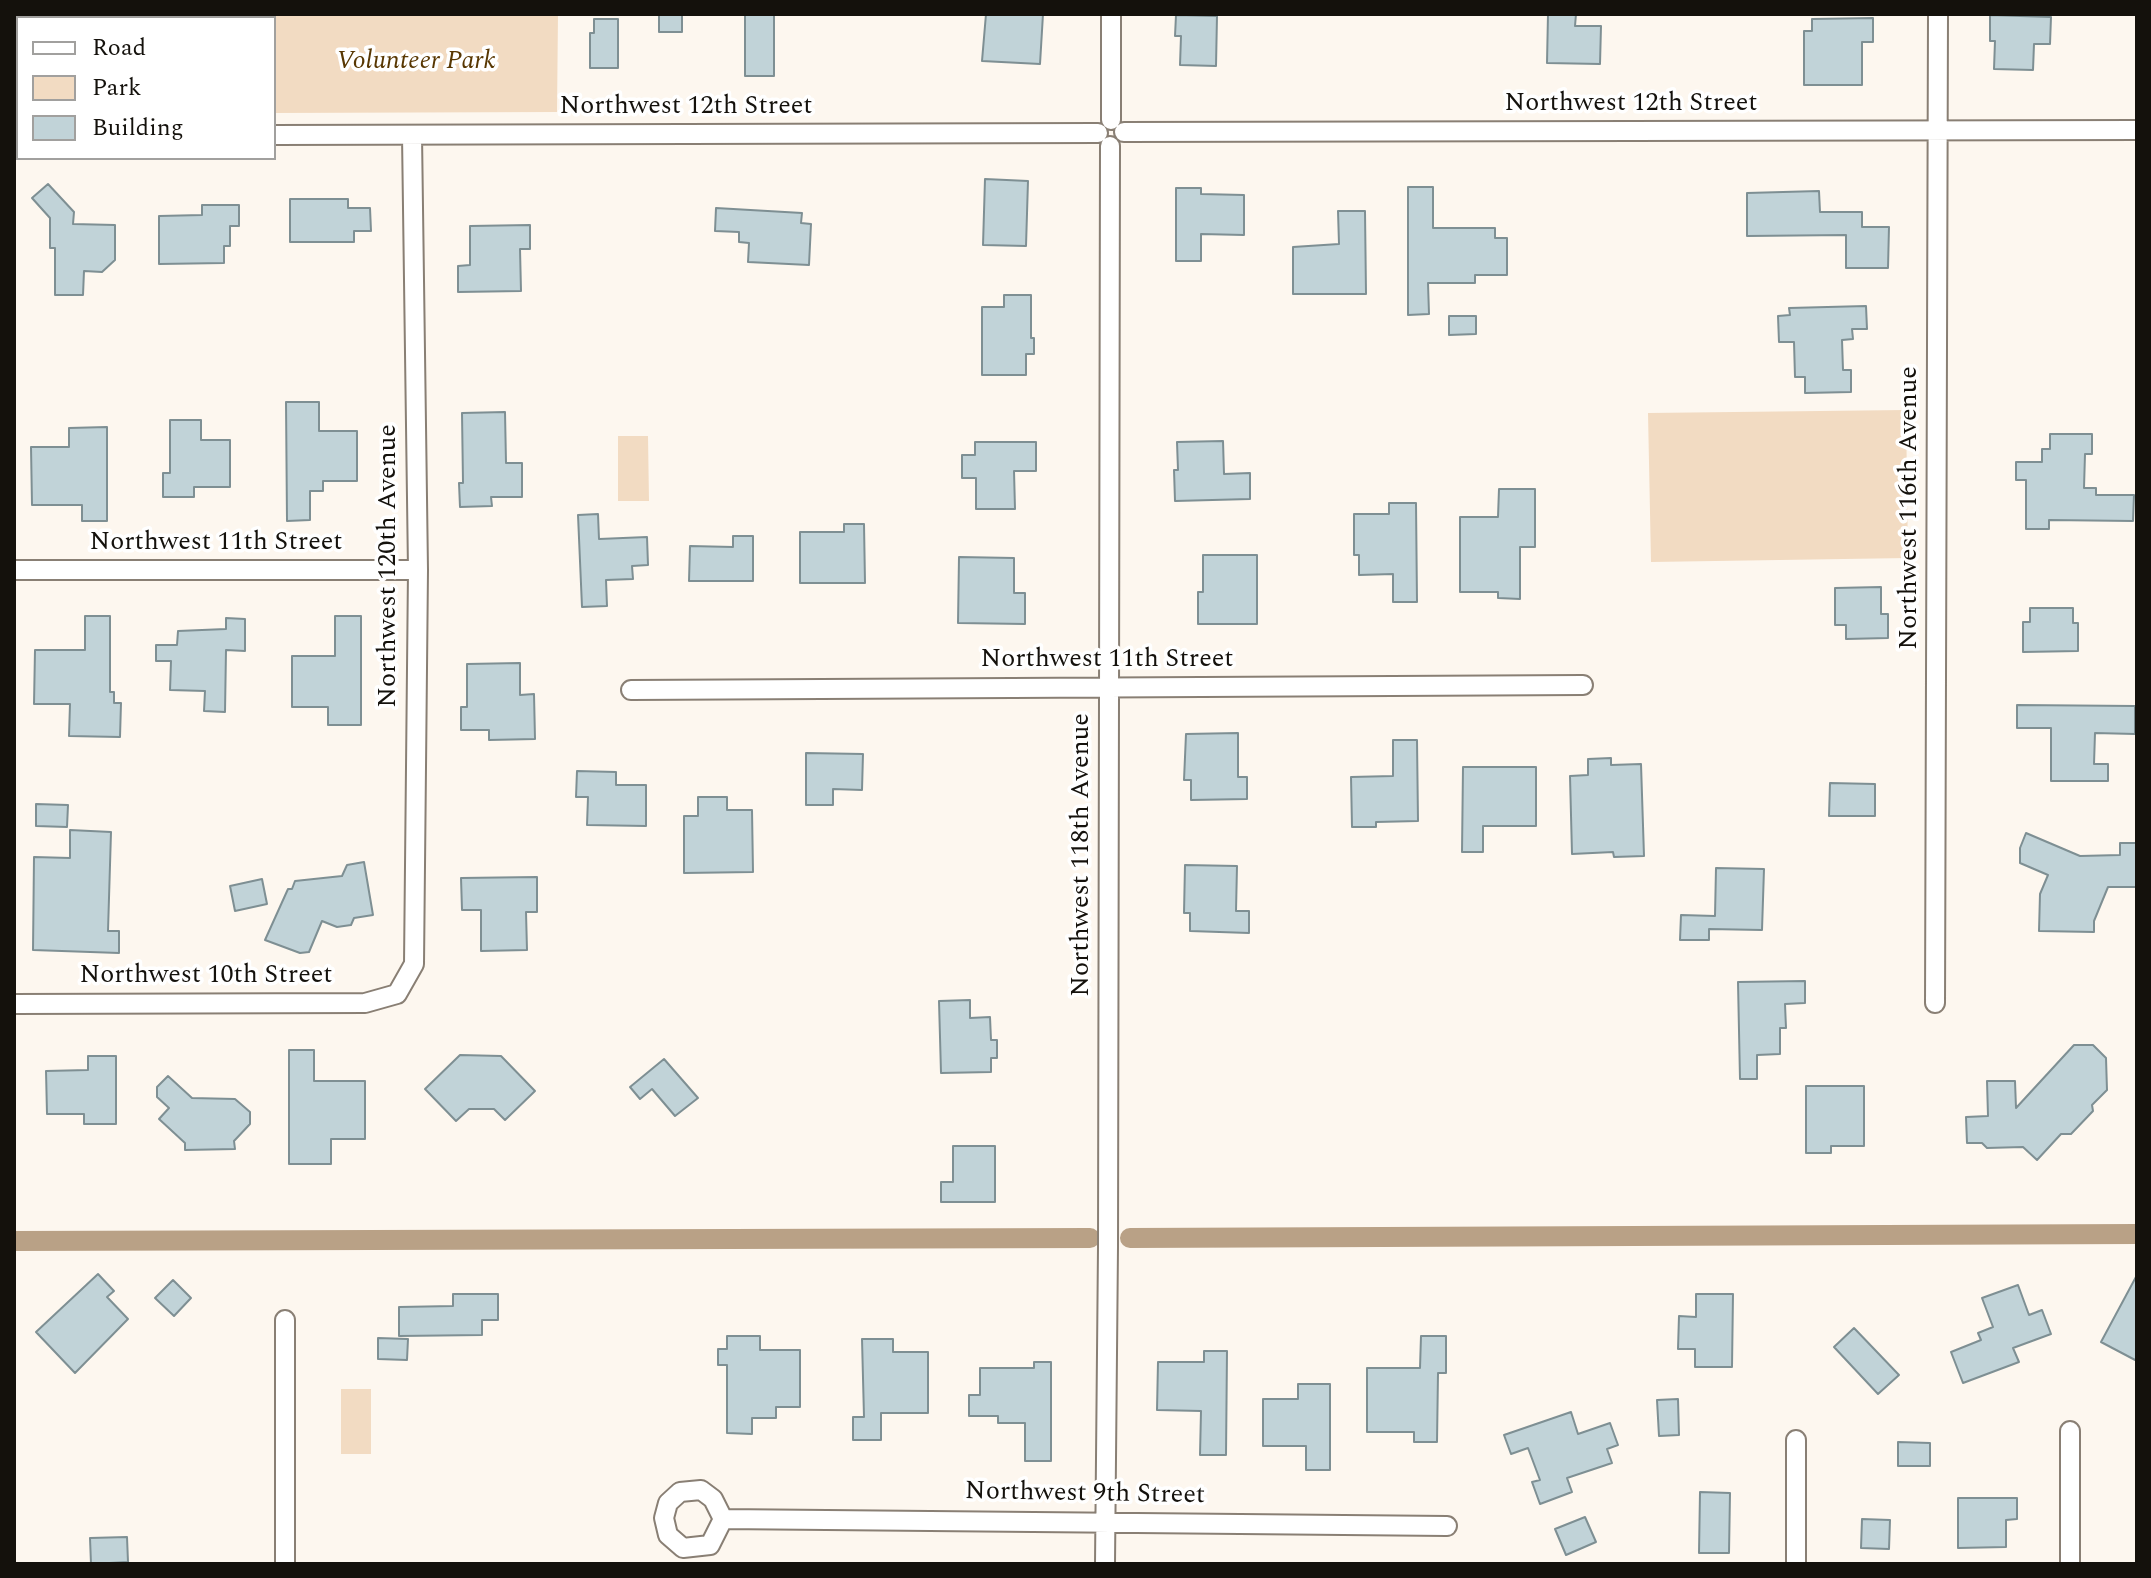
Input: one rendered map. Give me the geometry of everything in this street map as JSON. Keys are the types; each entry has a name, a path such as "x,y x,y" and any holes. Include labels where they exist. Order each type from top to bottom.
{"street":[{"name":"Northwest 118th Avenue","path":"1105,1564 1111,14"},
{"name":"Northwest 116th Avenue","path":"1935,1003 1938,14"},
{"name":"Northwest 12th Street","path":"276,135 2137,130"},
{"name":"Northwest 120th Avenue","path":"397,994 414,964 418,570 412,135"},
{"name":"Northwest 11th Street","path":"14,570 418,570"},
{"name":"Northwest 11th Street","path":"631,690 1583,685"},
{"name":"Northwest 10th Street","path":"14,1004 365,1003 397,994"},
{"path":"285,1320 285,1564"},
{"path":"2070,1431 2070,1564"},
{"path":"1796,1440 1796,1564"},
{"name":"Northwest 9th Street","path":"723,1519 1447,1526"}],"green space":[{"name":"Volunteer Park","path":"558,14 557,112 276,113 276,16 26,16"},
{"path":"1906,410 1908,558 1651,562 1648,413"},
{"path":"618,436 648,436 649,501 618,501"},
{"path":"341,1389 371,1389 371,1454 341,1454"}],"building":[{"path":"659,14 682,14 682,32 659,32"},
{"path":"745,14 774,14 774,76 745,76"},
{"path":"986,14 1043,14 1040,64 982,61"},
{"path":"1548,14 1576,14 1575,26 1601,26 1600,64 1547,63"},
{"path":"1176,15 1217,16 1216,66 1180,65 1181,36 1175,36"},
{"path":"1990,15 2051,17 2050,44 2034,44 2033,70 1994,69 1995,41 1990,41"},
{"path":"1873,18 1873,42 1862,42 1862,85 1804,85 1804,31 1812,31 1812,19"},
{"path":"594,19 618,19 618,68 590,68 590,33 594,33"},
{"path":"985,179 1028,181 1026,246 983,245"},
{"path":"48,184 74,212 73,224 115,225 115,260 102,272 84,271 83,295 55,295 55,248 50,248 50,218 32,198"},
{"path":"1408,187 1433,187 1433,228 1495,228 1495,238 1507,238 1507,275 1475,275 1475,283 1428,283 1429,314 1408,315"},
{"path":"1176,188 1201,188 1201,194 1244,195 1244,235 1201,234 1201,261 1176,261"},
{"path":"1819,191 1820,212 1862,212 1862,227 1889,227 1888,268 1846,268 1846,235 1747,236 1747,193"},
{"path":"290,199 348,199 348,208 370,208 371,231 354,231 354,242 290,242"},
{"path":"202,205 239,205 239,226 230,226 230,246 224,246 224,263 159,264 159,216 202,215"},
{"path":"716,208 802,213 801,223 811,224 809,265 748,262 749,243 739,242 739,232 715,231"},
{"path":"1338,211 1365,211 1366,294 1293,294 1293,247 1339,244"},
{"path":"530,225 530,249 520,249 521,291 458,292 458,266 470,265 470,226"},
{"path":"1004,295 1031,295 1034,354 1026,354 1026,375 982,375 982,307 1004,307"},
{"path":"1866,306 1867,329 1852,329 1853,339 1842,340 1843,370 1851,370 1851,392 1805,393 1805,377 1795,377 1794,342 1779,342 1778,316 1790,315 1789,308"},
{"path":"1449,316 1476,316 1476,334 1449,335"},
{"path":"286,402 319,402 319,431 357,431 357,481 323,481 323,491 310,491 310,520 287,521"},
{"path":"505,412 506,463 522,463 522,497 491,497 492,506 460,507 459,483 463,483 462,413"},
{"path":"170,420 201,420 201,440 230,440 230,487 194,487 194,497 163,497 163,473 170,473"},
{"path":"107,427 107,521 82,521 82,505 32,505 31,447 69,447 69,428"},
{"path":"2050,434 2092,434 2092,454 2085,454 2084,488 2096,488 2096,495 2134,495 2133,521 2049,520 2049,529 2026,529 2026,480 2016,480 2016,462 2042,462 2042,449 2050,449"},
{"path":"1223,441 1224,474 1250,473 1250,499 1175,501 1177,442"},
{"path":"975,442 1036,442 1036,471 1014,471 1015,509 976,509 976,478 962,478 962,455 975,455"},
{"path":"1499,489 1535,489 1535,547 1520,547 1520,599 1498,598 1498,592 1460,592 1460,517 1498,517"},
{"path":"1389,503 1416,503 1417,602 1393,602 1393,574 1359,575 1359,555 1354,555 1354,514 1389,514"},
{"path":"598,514 599,539 647,537 648,565 632,566 633,579 606,580 607,606 582,607 578,515"},
{"path":"844,524 864,524 865,583 800,583 800,532 844,532"},
{"path":"733,536 753,536 753,581 689,581 690,546 733,547"},
{"path":"1203,555 1257,555 1257,624 1198,624 1198,592 1203,592"},
{"path":"959,557 1014,558 1014,593 1025,593 1025,624 958,623"},
{"path":"1881,587 1881,614 1888,614 1888,638 1846,639 1846,625 1835,625 1835,588"},
{"path":"2030,608 2073,608 2073,623 2078,623 2078,651 2023,652 2023,622 2030,622"},
{"path":"85,616 110,616 110,692 114,692 114,703 121,703 120,737 69,736 70,704 34,704 35,650 85,650"},
{"path":"335,616 361,616 361,725 328,725 328,707 292,707 292,656 335,656"},
{"path":"226,618 245,619 245,651 226,650 225,712 204,711 205,691 170,690 171,661 156,661 156,645 177,645 178,631 226,629"},
{"path":"520,663 520,695 534,694 535,739 489,740 489,730 461,730 461,707 467,707 467,664"},
{"path":"2017,705 2135,706 2135,734 2095,733 2094,764 2108,764 2108,781 2051,781 2051,728 2017,728"},
{"path":"1238,733 1238,777 1247,777 1247,799 1191,800 1191,780 1184,780 1186,734"},
{"path":"1393,740 1417,740 1418,821 1376,822 1376,827 1352,827 1351,777 1393,776"},
{"path":"806,753 863,754 862,790 833,789 833,805 806,805"},
{"path":"1611,758 1611,765 1641,764 1644,856 1614,857 1613,852 1572,854 1570,776 1588,775 1588,759"},
{"path":"1463,767 1536,767 1536,826 1483,826 1483,852 1462,852"},
{"path":"577,771 616,772 616,785 646,785 646,826 587,825 588,797 576,797"},
{"path":"1830,783 1875,784 1875,816 1829,816"},
{"path":"698,797 727,797 727,810 752,810 753,872 684,873 684,816 698,816"},
{"path":"36,804 68,805 67,827 36,826"},
{"path":"70,830 111,832 108,931 119,931 119,953 33,950 34,857 70,858"},
{"path":"2026,833 2080,856 2120,855 2120,843 2137,843 2137,887 2108,887 2094,921 2094,932 2039,931 2040,894 2048,875 2020,863 2020,848"},
{"path":"364,862 373,915 354,918 351,925 337,927 322,921 309,952 300,953 265,940 288,889 292,889 295,881 342,876 347,865"},
{"path":"1185,865 1237,866 1236,911 1249,911 1249,933 1190,931 1190,913 1184,913"},
{"path":"1716,868 1764,869 1762,930 1709,929 1709,940 1680,940 1681,915 1715,916"},
{"path":"537,877 537,912 526,912 527,950 481,951 481,910 462,910 461,878"},
{"path":"262,879 267,904 235,911 230,886"},
{"path":"1805,981 1805,1003 1785,1004 1786,1028 1780,1028 1780,1054 1757,1055 1757,1079 1740,1079 1738,982"},
{"path":"970,1000 970,1018 990,1017 991,1040 997,1040 997,1058 991,1058 991,1072 941,1073 939,1001"},
{"path":"2074,1045 2093,1045 2106,1058 2107,1090 2092,1105 2093,1111 2071,1134 2061,1134 2037,1160 2023,1147 1987,1148 1982,1143 1967,1143 1966,1117 1988,1116 1987,1081 2015,1081 2016,1108"},
{"path":"289,1050 314,1050 314,1081 365,1081 365,1139 331,1139 331,1164 289,1164"},
{"path":"460,1055 501,1056 535,1091 505,1120 494,1109 469,1109 456,1121 425,1089"},
{"path":"88,1056 116,1056 116,1124 84,1124 84,1114 47,1114 46,1071 88,1070"},
{"path":"664,1059 698,1098 675,1116 652,1089 640,1099 630,1087"},
{"path":"168,1076 192,1098 235,1099 250,1112 250,1124 234,1141 235,1149 185,1150 185,1143 159,1119 169,1108 157,1097 157,1087"},
{"path":"1806,1086 1864,1086 1864,1146 1831,1146 1831,1153 1806,1153"},
{"path":"953,1146 995,1146 995,1202 941,1202 941,1182 953,1182"},
{"path":"98,1274 114,1291 107,1297 128,1319 75,1373 36,1332"},
{"path":"2137,1275 2137,1361 2101,1342"},
{"path":"173,1280 191,1298 174,1316 155,1298"},
{"path":"2018,1285 2029,1315 2042,1310 2051,1334 2013,1348 2019,1362 1963,1383 1951,1352 1981,1340 1978,1333 1993,1327 1982,1298"},
{"path":"453,1294 498,1294 498,1320 482,1320 482,1335 399,1336 399,1307 453,1306"},
{"path":"1696,1294 1733,1294 1732,1367 1695,1367 1695,1349 1678,1349 1679,1316 1696,1317"},
{"path":"1854,1328 1899,1375 1878,1394 1834,1347"},
{"path":"727,1336 760,1336 760,1350 800,1350 800,1407 776,1407 776,1418 752,1418 752,1434 727,1433 727,1365 718,1365 718,1349 727,1349"},
{"path":"1421,1336 1446,1336 1446,1373 1438,1373 1437,1442 1414,1442 1414,1432 1367,1432 1367,1368 1420,1368"},
{"path":"378,1338 408,1339 407,1360 378,1359"},
{"path":"862,1339 893,1339 893,1352 928,1352 928,1413 881,1413 881,1440 853,1440 853,1417 864,1417"},
{"path":"1204,1351 1227,1351 1226,1455 1200,1455 1201,1411 1157,1410 1158,1362 1204,1362"},
{"path":"1034,1362 1051,1362 1051,1461 1025,1461 1025,1423 998,1423 998,1416 969,1416 969,1395 980,1395 980,1368 1034,1368"},
{"path":"1298,1384 1330,1384 1330,1470 1306,1470 1306,1446 1263,1446 1263,1399 1298,1399"},
{"path":"1678,1399 1679,1435 1659,1436 1657,1400"},
{"path":"1571,1412 1578,1434 1610,1423 1618,1445 1607,1449 1612,1463 1567,1478 1572,1492 1540,1504 1532,1482 1540,1480 1528,1448 1511,1454 1504,1435"},
{"path":"1898,1442 1930,1443 1930,1466 1898,1466"},
{"path":"1700,1492 1730,1493 1729,1553 1699,1553"},
{"path":"1958,1498 2017,1498 2017,1519 2006,1520 2006,1547 1958,1548"},
{"path":"1585,1517 1596,1542 1566,1555 1555,1529"},
{"path":"1862,1519 1890,1520 1889,1549 1861,1548"},
{"path":"127,1537 128,1562 91,1564 90,1538"}],"waterway":[{"path":"1130,1238 2137,1234"},
{"path":"14,1241 1090,1238"}]}
